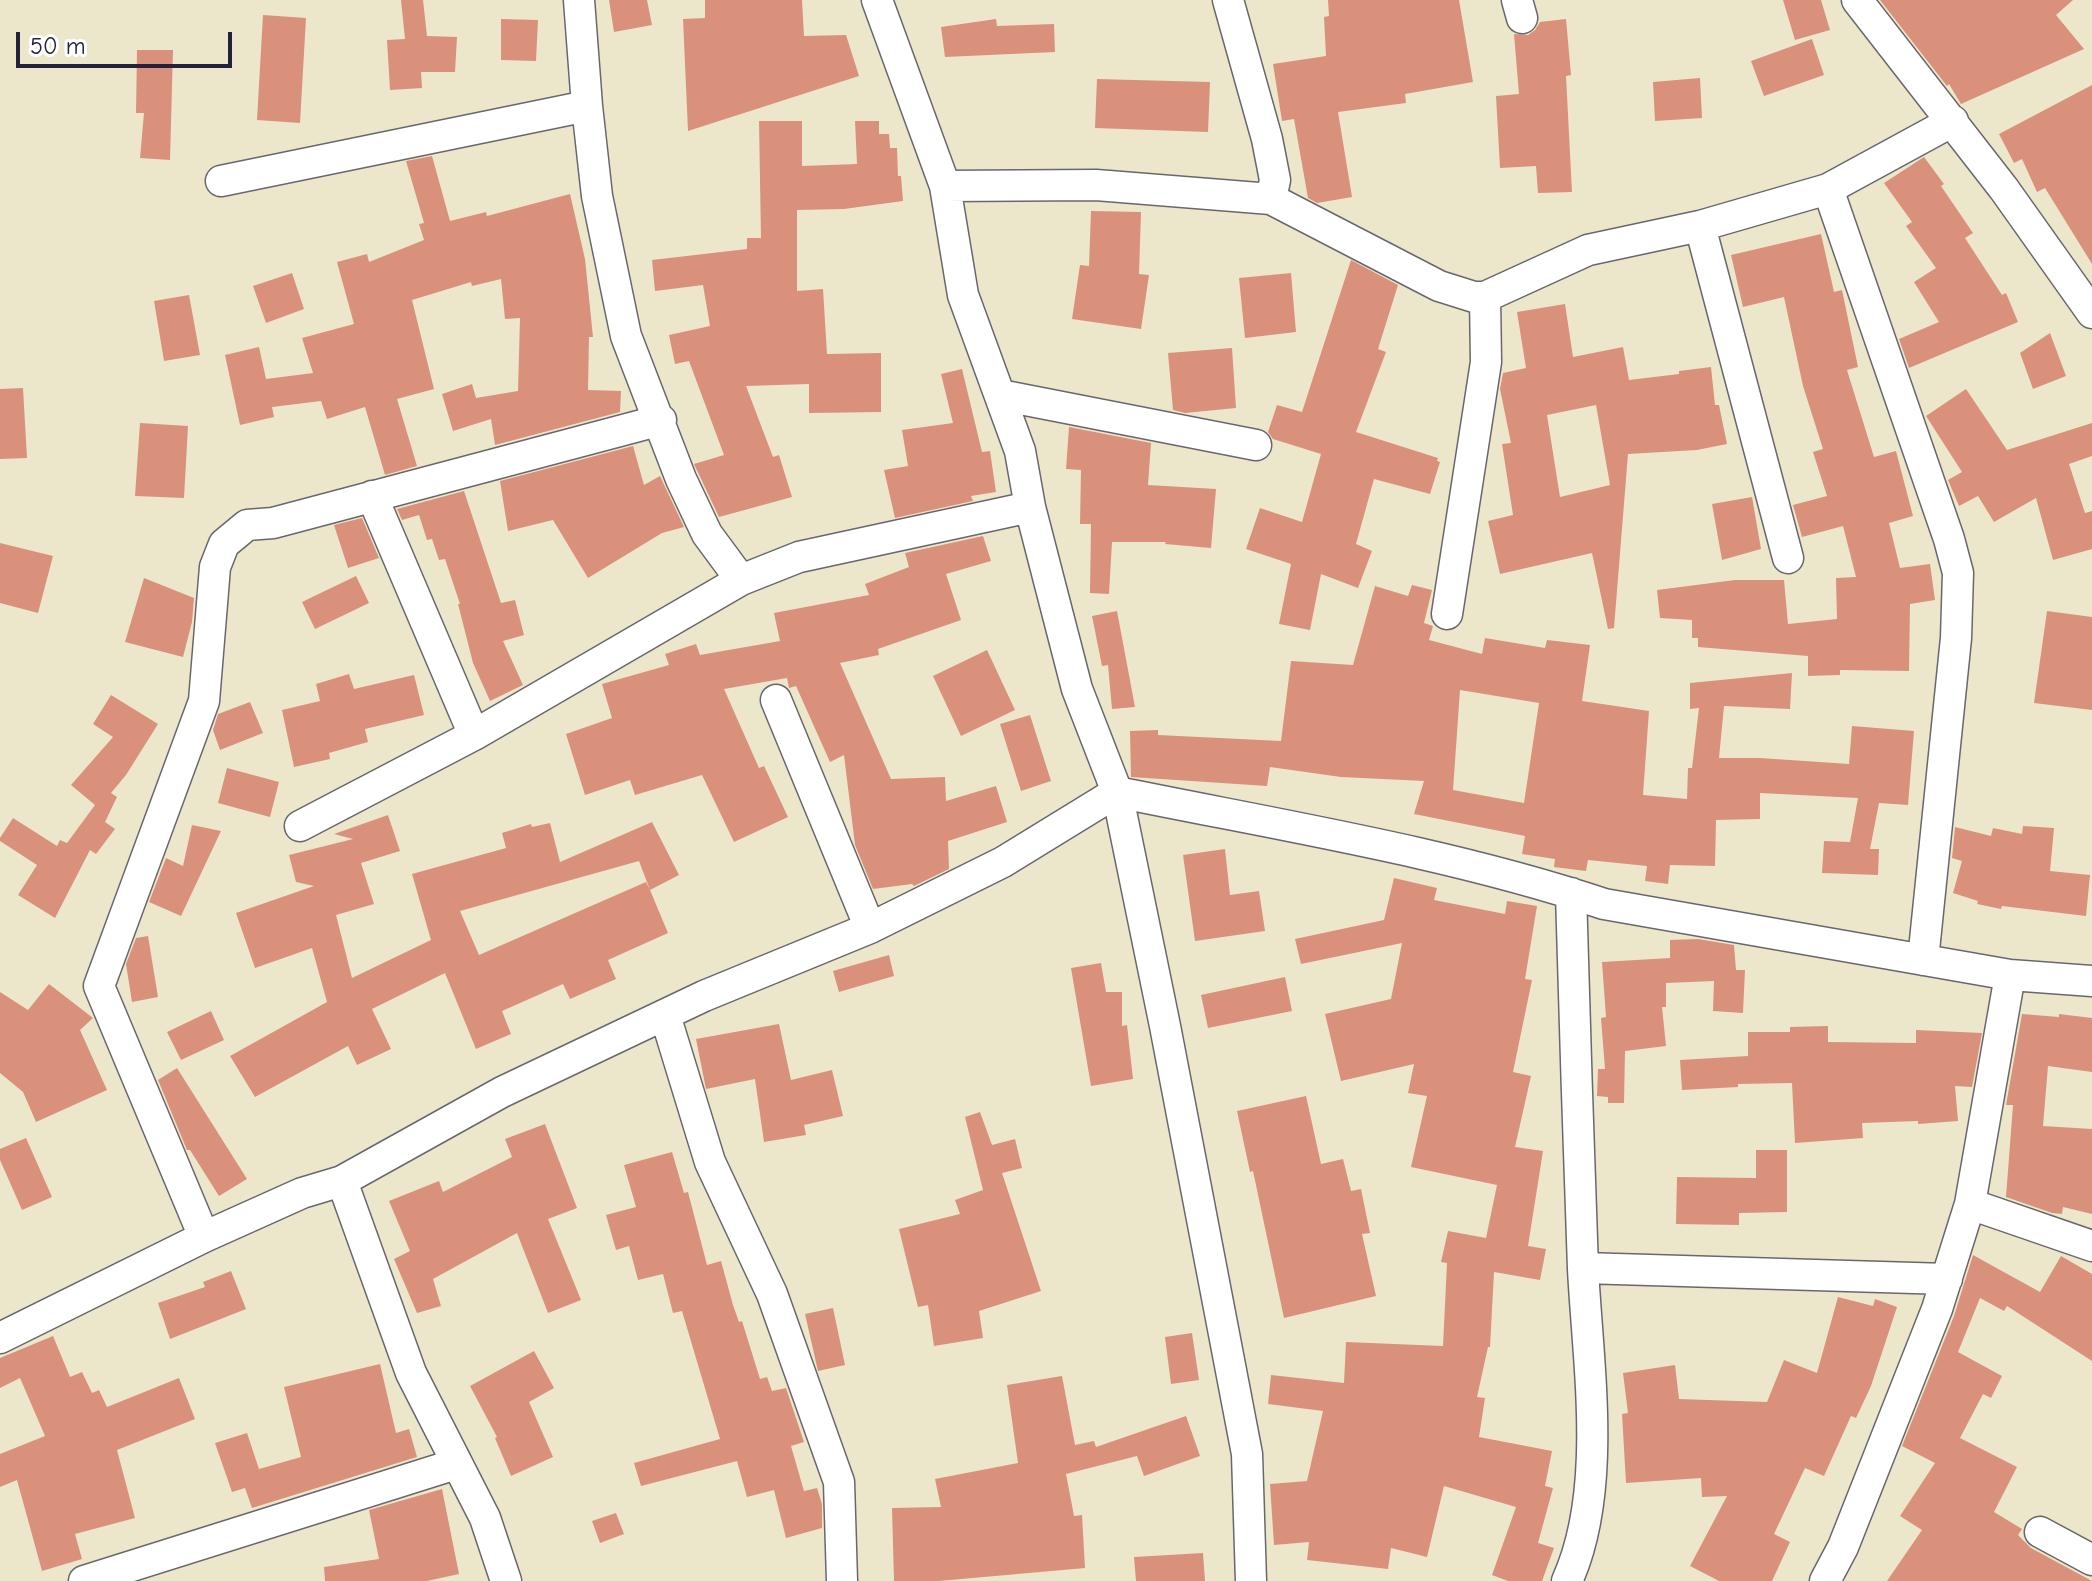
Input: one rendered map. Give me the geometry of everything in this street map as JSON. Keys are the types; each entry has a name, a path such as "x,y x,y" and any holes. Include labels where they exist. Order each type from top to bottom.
{"street":[{"path":"579,0 597,196 626,336 661,420 681,479 707,534 741,580"},
{"path":"877,0 945,186 963,295 1020,451 1030,507 1077,689 1117,792 1247,1454 1251,1581"},
{"path":"1228,0 1267,139 1275,180 1271,199"},
{"path":"1857,0 1953,121 2092,313"},
{"path":"221,181 587,106"},
{"path":"945,186 1096,185 1271,199 1439,286 1474,297 1485,297 1588,250 1700,226 1828,189 1953,121"},
{"path":"1828,189 1958,573 1956,638 1923,960"},
{"path":"1700,226 1788,558"},
{"path":"1447,614 1486,362 1485,297"},
{"path":"1000,395 1256,445"},
{"path":"204,1237 99,986 204,701 215,567 224,544 247,525 273,523 661,420"},
{"path":"372,496 474,735"},
{"path":"300,826 474,735 741,580 813,554 1030,507"},
{"path":"776,700 870,928"},
{"path":"0,1338 204,1237 302,1193 342,1181 502,1092 665,1015 870,928 1003,862 1117,792 1409,852 1604,904 2010,975 2092,981"},
{"path":"1567,1581 1583,1536 1592,1441 1571,893"},
{"path":"1825,1581 1843,1547 1947,1279 1970,1204 2010,975"},
{"path":"665,1015 710,1162 772,1294 839,1482 842,1581"},
{"path":"342,1181 411,1373 485,1518 506,1581"},
{"path":"1970,1204 2092,1246"},
{"path":"1583,1268 1947,1279"},
{"path":"84,1581 456,1464"},
{"path":"2040,1532 2092,1560"}],"building":[{"path":"401,0 423,0 427,36 457,37 455,72 421,72 422,88 390,90 387,40 405,39"},
{"path":"609,0 647,0 652,25 614,32"},
{"path":"705,0 802,0 804,36 846,35 859,76 688,131 683,19 705,18"},
{"path":"1328,0 1459,0 1473,82 1405,94 1406,103 1338,112 1352,197 1317,203 1308,198 1294,119 1282,121 1273,64 1326,56 1324,17 1329,16"},
{"path":"1783,0 1821,0 1830,30 1795,40"},
{"path":"1880,0 2073,0 2056,15 2084,49 1961,104 1949,84 1947,86"},
{"path":"263,15 306,18 300,123 257,120"},
{"path":"501,19 538,20 536,61 501,60"},
{"path":"996,19 997,26 1054,24 1055,52 945,57 941,27"},
{"path":"1566,19 1571,75 1566,76 1572,192 1538,193 1536,166 1500,168 1496,96 1519,94 1514,34 1528,35 1540,22"},
{"path":"1812,39 1824,75 1764,96 1751,61"},
{"path":"137,50 173,50 170,160 140,158 144,113 136,113"},
{"path":"1700,78 1702,118 1655,121 1653,82"},
{"path":"1097,79 1210,82 1208,132 1095,128"},
{"path":"2092,85 2092,264 2045,188 2037,192 2022,159 2014,163 1999,134"},
{"path":"759,121 802,121 802,166 857,164 855,121 879,121 879,134 889,134 890,148 897,148 903,201 844,209 797,210 797,291 823,289 827,354 881,353 881,412 809,413 809,384 746,386 773,457 779,455 792,497 719,517 694,464 724,455 689,361 675,364 669,335 710,326 703,285 655,291 652,260 747,249 747,238 761,238"},
{"path":"432,156 450,221 486,212 487,216 570,194 585,259 593,337 589,337 588,390 621,391 620,412 495,445 491,419 453,431 442,394 472,384 476,398 518,391 520,318 505,319 501,279 472,286 471,282 412,300 434,389 397,399 417,466 385,475 365,407 327,419 321,401 272,407 274,417 240,425 225,355 259,347 266,379 313,373 302,338 354,324 337,262 367,254 369,262 424,240 419,224 424,223 406,161"},
{"path":"1924,157 1973,233 1965,238 2002,295 2006,293 2018,322 1909,368 1899,339 1939,322 1914,282 1936,268 1906,226 1912,222 1884,183"},
{"path":"1091,211 1141,212 1139,274 1149,275 1141,329 1072,319 1080,265 1089,266"},
{"path":"1821,234 1834,292 1842,290 1858,367 1847,370 1874,457 1896,451 1913,516 1889,523 1900,568 1930,564 1935,600 1910,604 1909,671 1840,670 1840,675 1808,676 1808,656 1698,647 1698,638 1692,638 1692,620 1660,618 1657,590 1735,580 1784,580 1788,624 1837,619 1836,578 1856,577 1843,526 1802,537 1793,505 1827,496 1813,452 1823,449 1803,386 1784,297 1743,307 1731,255"},
{"path":"1351,260 1398,285 1378,349 1386,352 1356,432 1438,458 1440,462 1430,494 1374,479 1356,544 1372,551 1358,588 1321,574 1310,630 1279,624 1291,564 1246,549 1260,508 1302,522 1321,454 1273,439 1268,432 1277,405 1302,412"},
{"path":"292,273 304,309 266,323 253,286"},
{"path":"1291,273 1296,332 1245,338 1239,278"},
{"path":"189,295 200,355 164,361 154,301"},
{"path":"1565,304 1573,357 1623,347 1629,380 1711,367 1715,405 1719,405 1727,444 1697,450 1628,454 1614,628 1608,629 1592,553 1500,574 1488,521 1513,515 1502,444 1511,443 1500,389 1503,373 1526,368 1517,312","holes":["1596,405 1610,485 1560,497 1547,415"]},
{"path":"2050,333 2066,376 2033,389 2020,353"},
{"path":"1232,348 1236,408 1185,413 1173,410 1168,353"},
{"path":"962,369 982,452 990,451 996,492 971,496 973,501 895,518 884,470 908,466 902,430 953,423 941,374"},
{"path":"23,388 27,458 0,459 0,389"},
{"path":"1966,389 2007,450 2092,423 2092,456 2069,464 2085,513 2092,511 2092,549 2053,560 2036,498 1994,522 1978,496 1959,506 1948,480 1962,472 1926,416"},
{"path":"140,423 188,426 184,498 135,496"},
{"path":"1069,427 1151,443 1148,485 1216,489 1211,548 1166,542 1112,542 1109,594 1090,593 1091,524 1080,524 1081,470 1066,469"},
{"path":"633,446 644,485 660,476 684,527 662,533 588,578 553,520 508,531 500,481"},
{"path":"464,491 501,603 515,600 524,635 503,641 523,685 490,701 473,663 460,604 445,559 439,560 432,539 427,540 419,515 402,520 397,509"},
{"path":"1752,497 1761,549 1722,560 1712,504"},
{"path":"362,518 379,558 348,568 334,525"},
{"path":"983,536 991,561 946,574 961,620 878,649 879,655 840,663 891,779 945,777 946,801 996,786 1007,822 948,841 949,869 914,886 873,889 855,845 844,755 830,762 796,686 789,688 787,678 724,689 759,768 764,766 788,817 734,842 702,775 635,795 630,780 585,795 566,734 612,718 602,684 669,665 665,654 696,644 700,655 780,641 774,613 869,595 865,584 909,567 905,553"},
{"path":"0,543 53,556 38,613 0,603"},
{"path":"356,576 369,603 315,629 302,602"},
{"path":"144,578 194,598 192,622 183,657 125,642"},
{"path":"1412,585 1432,590 1424,623 1433,626 1429,640 1482,654 1485,638 1545,648 1547,640 1590,645 1582,701 1649,711 1643,795 1687,799 1688,768 1692,768 1699,708 1690,709 1690,683 1792,673 1790,709 1724,706 1719,758 1849,764 1852,726 1914,731 1908,805 1879,803 1870,849 1879,849 1878,875 1822,873 1824,841 1850,842 1858,798 1760,793 1760,819 1716,820 1715,866 1670,865 1668,884 1645,881 1647,866 1588,860 1586,871 1554,867 1555,859 1522,854 1525,836 1414,814 1424,781 1341,777 1270,767 1267,786 1131,777 1130,731 1158,730 1158,735 1281,741 1291,661 1353,665 1375,586 1408,596","holes":["1460,690 1539,703 1524,803 1453,790"]},
{"path":"1117,611 1135,707 1112,709 1108,665 1102,666 1092,616"},
{"path":"2047,611 2092,617 2092,710 2034,703"},
{"path":"987,650 1015,710 961,736 933,676"},
{"path":"349,674 354,689 414,675 424,715 365,729 368,742 329,753 330,759 294,767 282,710 320,701 316,684"},
{"path":"111,695 158,724 111,793 117,797 105,822 115,829 96,854 90,850 55,918 18,895 37,865 0,841 0,838 13,818 57,846 60,840 67,843 95,805 71,785 113,737 93,724"},
{"path":"250,702 263,733 220,750 213,730 218,714"},
{"path":"1030,715 1051,781 1021,791 1000,724"},
{"path":"227,768 279,782 270,817 218,803"},
{"path":"388,815 400,851 361,863 374,904 336,915 352,978 431,940 412,874 506,848 502,833 531,824 532,827 550,823 560,862 652,822 679,875 650,890 668,933 608,960 616,979 570,999 563,984 502,1011 511,1034 476,1049 445,973 372,1009 391,1049 357,1065 348,1046 255,1097 230,1056 327,1002 312,948 255,968 236,913 314,886 296,882 289,855 353,839 334,834","holes":["639,861 650,890 646,882 479,955 460,911"]},
{"path":"192,825 221,831 181,916 149,902 166,858 183,866"},
{"path":"2023,826 2054,828 2050,871 2090,875 2086,916 2002,906 2001,909 1977,904 1978,901 1953,893 1962,861 1952,858 1955,827 1991,836 1993,828 2022,834"},
{"path":"1225,849 1230,895 1259,891 1265,931 1195,941 1183,855"},
{"path":"1394,878 1437,888 1434,900 1505,914 1507,901 1537,906 1525,979 1532,980 1513,1072 1531,1076 1515,1147 1543,1151 1528,1246 1546,1249 1540,1280 1494,1272 1490,1347 1477,1397 1485,1398 1479,1437 1552,1451 1545,1486 1553,1488 1538,1543 1554,1548 1542,1581 1508,1581 1492,1575 1516,1507 1444,1486 1427,1557 1391,1548 1388,1569 1307,1560 1309,1542 1274,1545 1270,1484 1307,1481 1323,1411 1268,1404 1271,1375 1344,1383 1346,1342 1443,1346 1447,1263 1441,1262 1448,1231 1486,1238 1497,1185 1411,1167 1427,1096 1408,1093 1414,1064 1341,1081 1325,1014 1391,999 1402,943 1301,964 1295,939 1384,920"},
{"path":"148,936 158,997 132,1002 126,964 136,938"},
{"path":"1698,939 1734,945 1736,970 1745,970 1743,1013 1713,1011 1714,981 1666,983 1666,1007 1662,1007 1666,1046 1625,1051 1624,1103 1608,1103 1608,1097 1597,1096 1598,1069 1605,1069 1601,1018 1606,1017 1602,962 1670,958 1670,940"},
{"path":"889,955 894,976 839,992 833,971"},
{"path":"1101,963 1106,992 1122,992 1122,1026 1127,1025 1133,1079 1091,1086 1071,968"},
{"path":"1285,977 1292,1011 1208,1028 1201,995"},
{"path":"49,984 93,1018 80,1030 107,1090 36,1122 23,1092 0,1073 0,992 28,1010"},
{"path":"211,1011 224,1040 181,1060 167,1032"},
{"path":"2022,1014 2092,1018 2092,1072 2048,1066 2043,1126 2092,1129 2092,1214 2063,1207 2062,1214 2052,1213 2006,1197 2013,1105 2006,1105"},
{"path":"779,1024 791,1080 832,1070 843,1116 804,1125 806,1135 764,1142 755,1079 706,1089 696,1039"},
{"path":"1828,1026 1828,1042 1916,1043 1916,1030 1982,1033 1972,1087 1955,1086 1958,1121 1862,1123 1863,1138 1795,1143 1792,1083 1738,1084 1738,1087 1682,1090 1680,1060 1748,1056 1748,1032 1790,1032 1790,1027"},
{"path":"177,1068 247,1179 219,1196 190,1150 187,1150 158,1080"},
{"path":"1306,1096 1321,1164 1343,1159 1351,1191 1361,1189 1370,1233 1362,1234 1376,1296 1284,1318 1237,1111"},
{"path":"980,1112 992,1145 1015,1139 1022,1168 1002,1173 1041,1291 979,1311 983,1338 934,1346 928,1305 918,1307 899,1229 960,1214 955,1200 983,1190 965,1117"},
{"path":"545,1124 577,1208 548,1219 581,1300 548,1313 517,1233 433,1279 441,1306 417,1313 394,1259 410,1251 389,1201 439,1181 443,1192 512,1157 505,1139"},
{"path":"26,1138 52,1197 22,1210 0,1160 0,1149"},
{"path":"1756,1150 1787,1150 1787,1212 1739,1213 1739,1225 1676,1224 1677,1177 1756,1178"},
{"path":"672,1152 684,1193 688,1192 707,1265 721,1261 733,1305 739,1322 742,1321 760,1379 767,1377 772,1391 786,1388 804,1442 791,1446 804,1491 817,1488 822,1504 822,1528 786,1538 774,1490 747,1497 737,1461 641,1486 634,1463 720,1439 682,1311 673,1313 663,1274 638,1280 629,1246 616,1250 606,1215 636,1207 624,1165"},
{"path":"1973,1255 2040,1292 2061,1256 2092,1274 2092,1361 2007,1306 2004,1311 1980,1298 1958,1352 2002,1376 1991,1398 1983,1394 1960,1438 2017,1467 1994,1512 2022,1529 2018,1535 2031,1548 2092,1581 1887,1581 1922,1530 1900,1516 1935,1463 1902,1446 1954,1316"},
{"path":"231,1271 246,1309 170,1339 158,1303 205,1287 203,1282"},
{"path":"1838,1297 1873,1306 1875,1299 1897,1307 1871,1386 1856,1418 1851,1416 1824,1476 1805,1468 1774,1534 1790,1542 1772,1581 1719,1581 1690,1566 1727,1496 1702,1497 1701,1478 1626,1483 1622,1414 1628,1413 1623,1373 1675,1365 1679,1399 1767,1402 1784,1360 1817,1373"},
{"path":"833,1308 845,1365 818,1371 805,1314"},
{"path":"1192,1333 1199,1380 1171,1384 1165,1337"},
{"path":"53,1336 70,1377 82,1372 92,1393 99,1390 107,1407 179,1378 195,1419 117,1450 135,1518 75,1534 82,1559 42,1571 17,1480 0,1487 0,1454 45,1436 20,1378 0,1388 0,1358"},
{"path":"534,1351 554,1388 529,1402 553,1457 511,1476 497,1437 470,1386"},
{"path":"380,1364 396,1433 409,1429 417,1457 252,1508 245,1488 232,1492 215,1443 247,1433 259,1469 301,1457 284,1387"},
{"path":"1062,1376 1075,1445 1094,1441 1096,1447 1186,1416 1200,1456 1144,1476 1137,1456 1066,1474 1074,1516 1082,1515 1085,1568 939,1581 894,1581 892,1508 941,1507 935,1479 1018,1463 1007,1385"},
{"path":"442,1489 459,1574 427,1581 325,1581 324,1567 379,1559 369,1510"},
{"path":"616,1513 624,1534 600,1543 592,1521"},
{"path":"1203,1553 1205,1581 1136,1581 1134,1557"}]}
